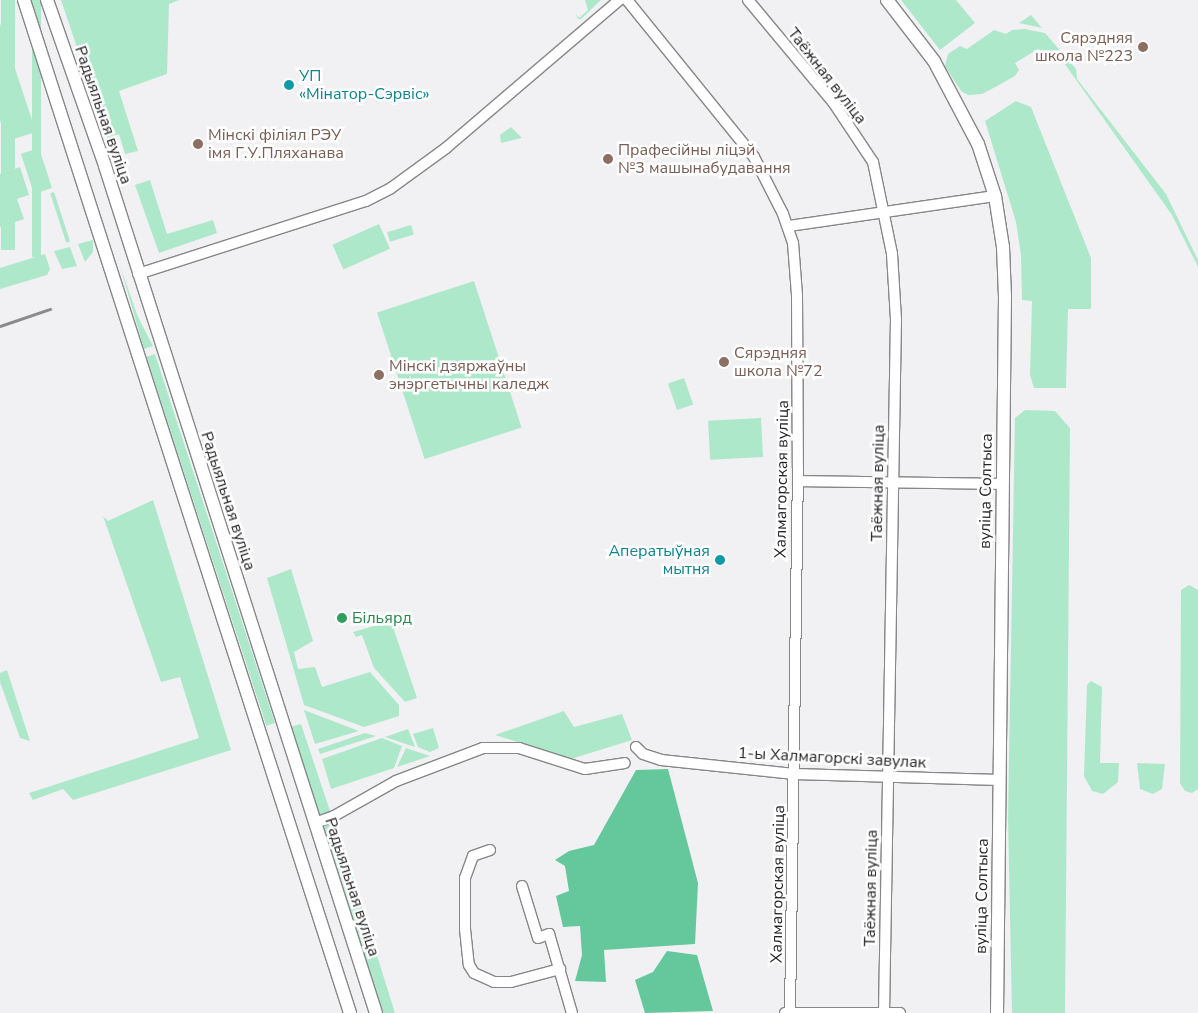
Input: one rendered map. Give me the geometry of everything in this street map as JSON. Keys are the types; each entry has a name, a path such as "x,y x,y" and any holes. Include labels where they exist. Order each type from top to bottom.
{"main road":[{"path":"24,0 350,1013"},
{"name":"Радыяльная вуліца","path":"47,0 138,274 376,1013"},
{"name":"вуліца Солтыса","path":"886,0 934,61 962,110 978,144 995,196 1005,290 997,1013"},
{"path":"335,967 357,958"}],"street":[{"path":"138,274 366,201 392,188 446,148 619,0"},
{"name":"Халмагорская вуліца","path":"627,0 742,141 761,170 789,226 797,295 798,481 794,774 787,1012"},
{"name":"Таёжная вуліца","path":"748,0 833,102 872,162 886,211 892,254 896,319 884,1012"},
{"path":"789,226 995,196"},
{"path":"798,481 1002,484"},
{"name":"1-ы Халмагорскі завулак","path":"636,747 643,754 661,760 794,774 1000,780"},
{"path":"315,822 334,816 396,782 483,748 519,748 585,769 625,763"},
{"path":"490,850 474,856 465,878 464,929 469,965 482,979 494,982 511,982 560,969"},
{"path":"522,886 538,938 549,934 572,1013"},
{"path":"787,1012 900,1013"}],"green space":[{"path":"1,0 15,0 15,250 1,250"},
{"path":"32,0 41,0 41,257 32,257"},
{"path":"61,0 179,0 169,4 167,74 119,91 138,151 125,154 119,134 108,139"},
{"path":"585,0 601,0 581,19 578,19 575,13 579,18 588,10"},
{"path":"901,0 956,0 975,23 940,50"},
{"path":"1031,15 1042,28 1019,23"},
{"path":"0,23 36,132 7,141 0,120"},
{"path":"1025,29 1045,33 1076,69 1077,79 1166,194 1198,260 1198,267 1172,215 1062,60 1038,49 1015,63 1019,70 1015,76 997,86 982,94 968,95 961,91 945,66 948,54 960,46 967,49 994,30 1006,34 1012,30"},
{"path":"1016,101 1031,107 1091,258 1091,309 1068,309 1066,388 1034,388 1030,375 1032,301 1022,300 1021,255 1016,222 985,121"},
{"path":"511,127 522,138 501,143 500,135"},
{"path":"39,148 52,188 34,194 21,154"},
{"path":"20,167 29,195 17,199 24,219 0,227 0,174"},
{"path":"150,180 167,234 213,220 217,233 159,253 135,185"},
{"path":"54,192 70,241 66,243 50,193"},
{"path":"379,224 390,249 343,269 332,245"},
{"path":"411,225 414,235 390,242 387,232"},
{"path":"93,240 93,252 85,262 78,244"},
{"path":"70,247 77,266 62,269 54,251"},
{"path":"45,254 50,269 47,275 0,289 0,268"},
{"path":"120,266 138,317 153,346 144,349"},
{"path":"474,281 522,427 425,459 377,313"},
{"path":"155,354 275,723 266,726 146,357"},
{"path":"684,378 693,404 677,410 668,384"},
{"path":"1025,410 1055,411 1070,428 1065,1013 1012,1013 1008,818 1015,418"},
{"path":"761,418 763,457 710,460 708,421"},
{"path":"153,500 231,750 73,800 63,789 33,800 29,793 199,738 180,677 161,682 103,516 108,521"},
{"path":"291,569 313,641 294,652 298,669 315,667 322,687 370,672 399,705 399,716 364,727 304,705 267,578"},
{"path":"1189,585 1198,590 1198,789 1192,793 1185,791 1180,783 1181,590"},
{"path":"391,621 417,698 405,702 374,668 362,635 356,637 353,632"},
{"path":"7,670 30,741 20,738 0,682 0,673"},
{"path":"1091,681 1102,687 1100,763 1119,763 1118,782 1103,794 1092,791 1084,776 1087,685"},
{"path":"304,710 359,731 315,744"},
{"path":"564,711 574,727 622,714 632,740 571,759 495,735"},
{"path":"301,724 331,814 321,816 316,811 290,727"},
{"path":"433,728 439,748 430,752 418,747 413,734"},
{"path":"408,729 415,747 385,737"},
{"path":"365,733 376,736 320,754 318,749"},
{"path":"382,738 402,746 394,768 331,789 322,759"},
{"path":"406,748 430,756 397,767"},
{"path":"1137,763 1165,764 1162,789 1153,794 1140,789"},
{"path":"668,769 698,883 695,944 604,950 606,982 575,981 582,955 580,926 563,927 556,896 569,891 565,866 555,860 569,851 594,845 636,770"},
{"path":"335,821 395,1013 383,1013 323,827"},
{"path":"667,951 697,955 713,1011 645,1013 635,980 653,972"}],"railway":[{"path":"0,326 50,309"}],"place":[{"name":"Сярэдняя школа №223","path":"1143,47"},
{"name":"УП «Мінатор-Сэрвіс»","path":"289,85"},
{"name":"Мінскі філіял РЭУ імя Г.У.Пляханава","path":"198,144"},
{"name":"Прафесійны ліцэй №3 машынабудавання","path":"608,159"},
{"name":"Сярэдняя школа №72","path":"724,362"},
{"name":"Мінскі дзяржаўны энэргетычны каледж","path":"379,375"},
{"name":"Аператыўная мытня","path":"720,560"},
{"name":"Більярд","path":"342,618"}]}
